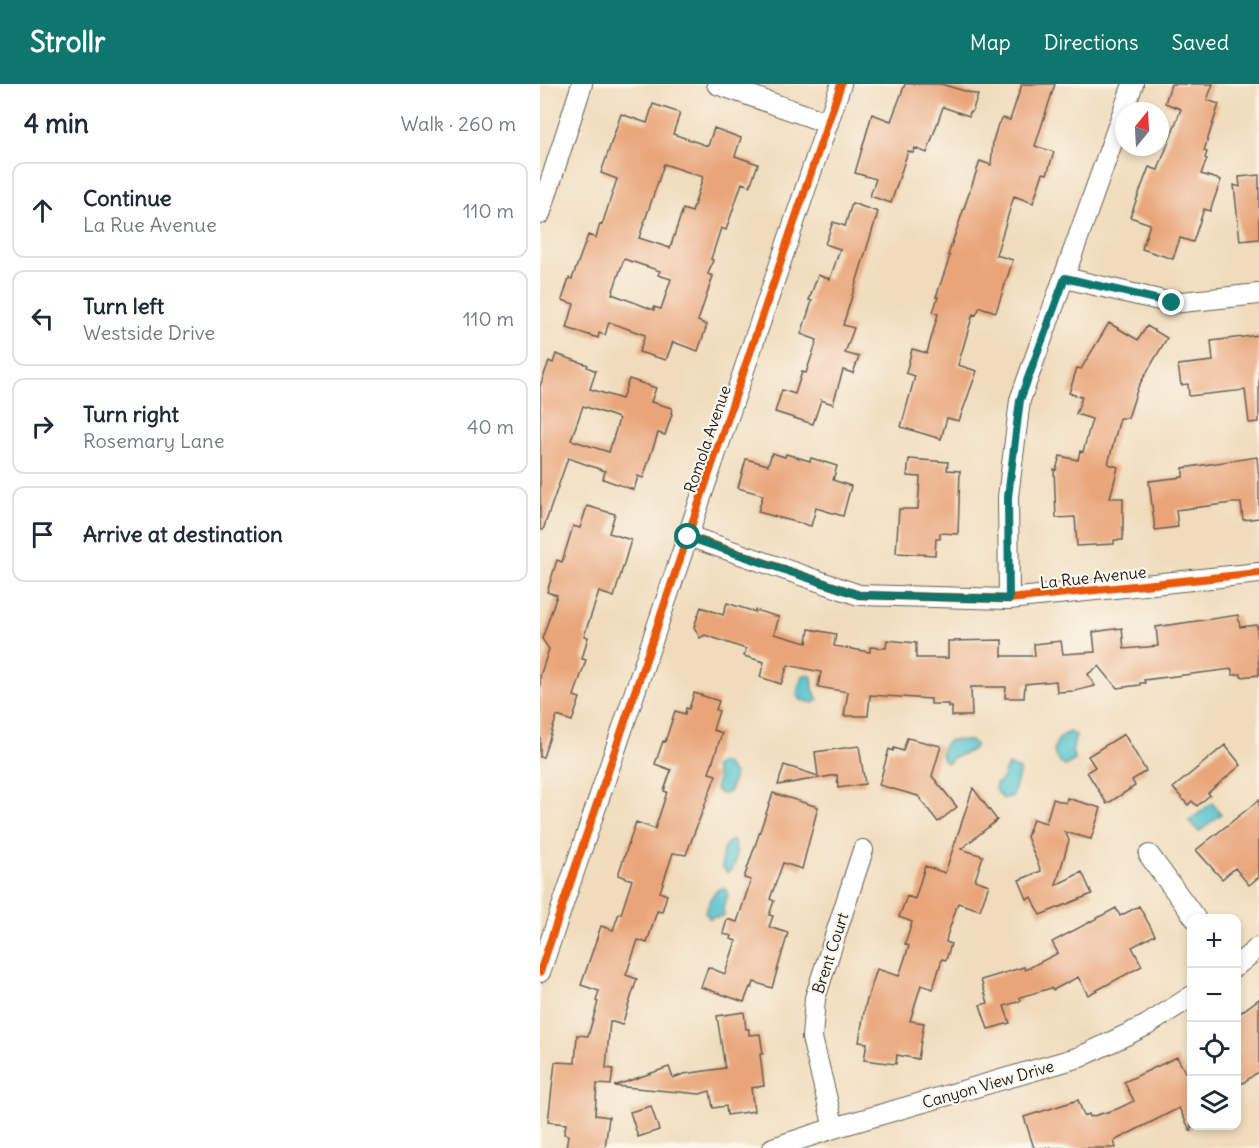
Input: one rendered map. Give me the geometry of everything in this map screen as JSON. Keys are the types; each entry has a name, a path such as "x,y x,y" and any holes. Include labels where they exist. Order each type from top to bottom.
{"street":[{"path":"540,214 582,84"},
{"path":"717,84 828,123"},
{"name":"Romola Avenue","path":"540,972 841,84"},
{"path":"1009,599 1008,497 1020,400 1133,84"},
{"path":"1065,278 1172,303 1259,294"},
{"name":"La Rue Avenue","path":"688,537 859,595 1009,599 1259,573"},
{"name":"Brent Court","path":"834,1128 812,1038 815,998 863,850"},
{"path":"1149,855 1192,914"},
{"path":"1241,962 1259,947"},
{"name":"Canyon View Drive","path":"773,1148 834,1128 1080,1057 1147,1025 1187,999"}],"water":[{"path":"804,675 812,677 813,689 818,700 814,703 801,700 797,695"},
{"path":"1069,732 1076,735 1072,752 1075,760 1065,766 1056,757 1054,748 1059,740"},
{"path":"951,740 970,741 975,744 975,747 953,757 950,762 946,763 942,757 942,751 945,744"},
{"path":"719,763 724,763 734,774 730,791 724,794 719,793 715,788 718,779 714,768"},
{"path":"1008,765 1020,770 1013,796 1003,799 995,789"},
{"path":"1212,803 1221,814 1199,832 1189,821"},
{"path":"733,840 736,848 736,861 729,872 726,872 722,867 723,851 726,844"},
{"path":"725,888 728,895 723,908 724,916 709,918 705,912 713,895 719,889"}],"building":[{"path":"905,84 941,84 978,95 969,116 943,107 927,153 915,148 913,153 908,151 891,203 870,196 876,179 855,173 872,114 891,121"},
{"path":"1022,84 1055,84 1035,146 1054,152 1047,174 1043,173 1033,203 1014,196 996,255 1013,260 996,312 980,307 976,315 973,314 958,365 977,371 959,421 947,418 941,439 901,427 915,376 906,373 912,349 927,353 938,314 933,312 938,297 936,297 980,161 991,165 993,141 998,124 1003,118 1010,120"},
{"path":"1171,84 1213,84 1207,100 1219,104 1204,151 1207,152 1205,158 1207,159 1201,174 1221,180 1210,211 1204,209 1193,242 1180,238 1173,259 1142,249 1150,224 1130,217 1149,167 1158,170 1163,156 1169,156 1169,141 1181,109 1165,102"},
{"path":"653,104 680,113 673,134 708,146 714,128 741,138 735,156 758,164 750,186 742,183 726,230 721,228 711,259 713,260 708,274 713,276 698,321 707,325 698,351 673,342 666,360 639,352 645,335 609,322 605,335 599,333 598,338 567,328 574,304 562,300 588,235 596,238 600,224 602,225 617,179 601,173 621,114 647,123","holes":["664,164 703,177 692,212 683,209 670,248 639,238","624,259 660,271 658,275 671,279 661,309 654,307 654,310 612,294"]},
{"path":"1259,175 1259,239 1240,241 1234,185 1240,187 1239,177"},
{"path":"852,203 878,212 843,325 854,328 845,353 859,357 853,373 843,370 833,404 821,400 813,424 775,412 782,390 795,394 802,372 806,373 817,340 801,334 812,301 809,300 818,275 830,279 840,249 825,244 833,222 845,226"},
{"path":"1109,323 1138,340 1147,326 1167,338 1138,387 1128,418 1120,418 1108,464 1118,467 1110,498 1123,498 1123,540 1114,540 1114,544 1077,546 1075,517 1056,518 1054,469 1056,470 1060,456 1078,460 1080,451 1083,452 1092,419 1076,414 1082,397 1069,393 1077,368 1081,369"},
{"path":"1259,335 1259,422 1249,423 1245,390 1189,396 1188,384 1181,385 1178,365 1213,361 1211,341"},
{"path":"556,354 588,365 587,367 596,371 590,389 622,399 629,379 656,388 651,402 672,408 672,414 665,435 658,433 643,478 638,476 634,490 603,479 605,471 568,458 543,530 540,529 540,386 549,361 553,363","holes":["583,406 619,419 609,452 571,440"]},
{"path":"772,453 785,457 786,454 810,461 811,458 837,466 833,480 851,486 843,516 816,508 811,526 758,512 763,495 738,488 746,459 768,465"},
{"path":"1257,457 1259,518 1243,520 1241,503 1233,503 1176,510 1178,527 1155,530 1149,481 1183,477 1183,468"},
{"path":"909,459 948,462 947,470 960,471 958,534 940,533 940,539 936,539 935,555 896,553 899,509 918,509 920,477 907,476"},
{"path":"587,506 615,514 609,533 631,540 614,597 599,592 584,636 588,637 582,659 586,660 574,696 580,698 572,721 557,716 543,757 540,757 540,676 549,649 542,639 557,595 547,592 557,560 562,562 573,526 580,528"},
{"path":"727,603 779,617 774,634 807,643 809,629 836,634 834,646 870,652 870,647 886,648 887,640 916,643 916,658 948,658 948,641 1002,640 1002,656 1035,656 1034,644 1061,641 1063,654 1095,652 1093,632 1122,628 1124,649 1158,646 1156,627 1238,615 1240,627 1257,625 1259,675 1241,677 1241,674 1232,675 1232,669 1144,680 1145,683 1140,683 1140,685 1117,688 1099,666 1088,674 1095,686 1075,691 1057,692 1056,681 1025,684 1024,698 1005,698 1006,687 971,687 972,716 952,716 952,707 948,707 948,704 931,704 931,699 870,695 868,716 844,716 848,692 818,687 821,672 788,665 781,684 760,677 764,662 744,656 746,649 705,635 700,638 694,627 701,607 723,615"},
{"path":"694,693 719,701 716,710 719,711 713,730 722,733 709,773 716,775 686,855 673,853 660,892 667,895 662,912 657,911 647,943 638,940 626,975 637,979 622,1025 610,1021 606,1068 613,1069 611,1085 597,1084 595,1115 609,1117 605,1148 566,1148 568,1135 564,1134 566,1124 548,1122 555,1062 575,1063 577,1035 588,1036 599,991 581,985 601,926 613,930 619,913 621,914 632,880 618,875 636,822 655,829 667,792 664,791 671,770 655,764 675,711 685,714"},
{"path":"1124,734 1146,771 1132,780 1135,786 1107,804 1087,772 1095,767 1088,756"},
{"path":"907,738 941,746 932,776 957,807 938,822 918,796 879,785 889,749 903,751"},
{"path":"1225,745 1241,765 1208,793 1210,795 1197,806 1192,801 1188,805 1173,788"},
{"path":"859,746 865,784 838,788 837,775 778,785 784,765 818,776 815,752"},
{"path":"973,788 997,820 961,849 983,856 975,880 989,885 980,910 958,903 947,936 946,942 951,944 946,960 942,959 933,989 921,985 910,1021 924,1023 918,1059 897,1055 896,1064 864,1060 867,1043 859,1042 865,1006 877,969 899,976 909,946 905,944 912,922 899,917 907,896 915,899 925,866 945,873"},
{"path":"773,793 818,807 802,869 783,863 770,899 774,901 769,915 773,916 769,927 788,933 772,988 754,982 744,1002 701,987 708,967 725,974 736,941 731,939 732,936 723,934 727,919 737,922 751,880 744,878"},
{"path":"1067,798 1101,808 1091,839 1065,832 1069,840 1056,885 1082,872 1092,894 1040,915 1032,897 1027,899 1019,880 1041,871 1027,837 1033,819 1046,823 1053,799 1066,803"},
{"path":"1259,800 1259,877 1249,885 1235,868 1222,879 1196,850"},
{"path":"1139,906 1155,935 1132,947 1142,966 1088,995 1078,977 1053,990 1051,988 1020,997 1021,1001 1004,1006 1010,1023 988,1029 980,1005 988,1003 981,980 1024,967 1025,970 1058,953 1052,942 1116,908 1120,916"},
{"path":"1259,999 1259,1071 1241,1084 1241,1022 1241,1012"},
{"path":"744,1012 749,1035 760,1034 763,1054 760,1054 764,1086 751,1088 754,1111 727,1115 726,1106 713,1108 710,1091 700,1094 614,1086 669,1067 673,1078 684,1074 725,1068 717,1016"},
{"path":"1177,1057 1185,1072 1187,1071 1187,1124 1179,1108 1114,1141 1116,1148 1034,1148 1024,1117 1078,1100 1084,1116 1089,1114 1090,1117 1117,1109 1134,1101 1124,1082"},
{"path":"651,1106 659,1130 638,1137 630,1112"}],"cycle path":[{"path":"540,972 841,84"},
{"path":"688,536 859,595 1009,599 1259,573"}],"route":[{"path":"688,537 859,595 1009,599 1008,497 1020,400 1065,278 1172,303"}]}
